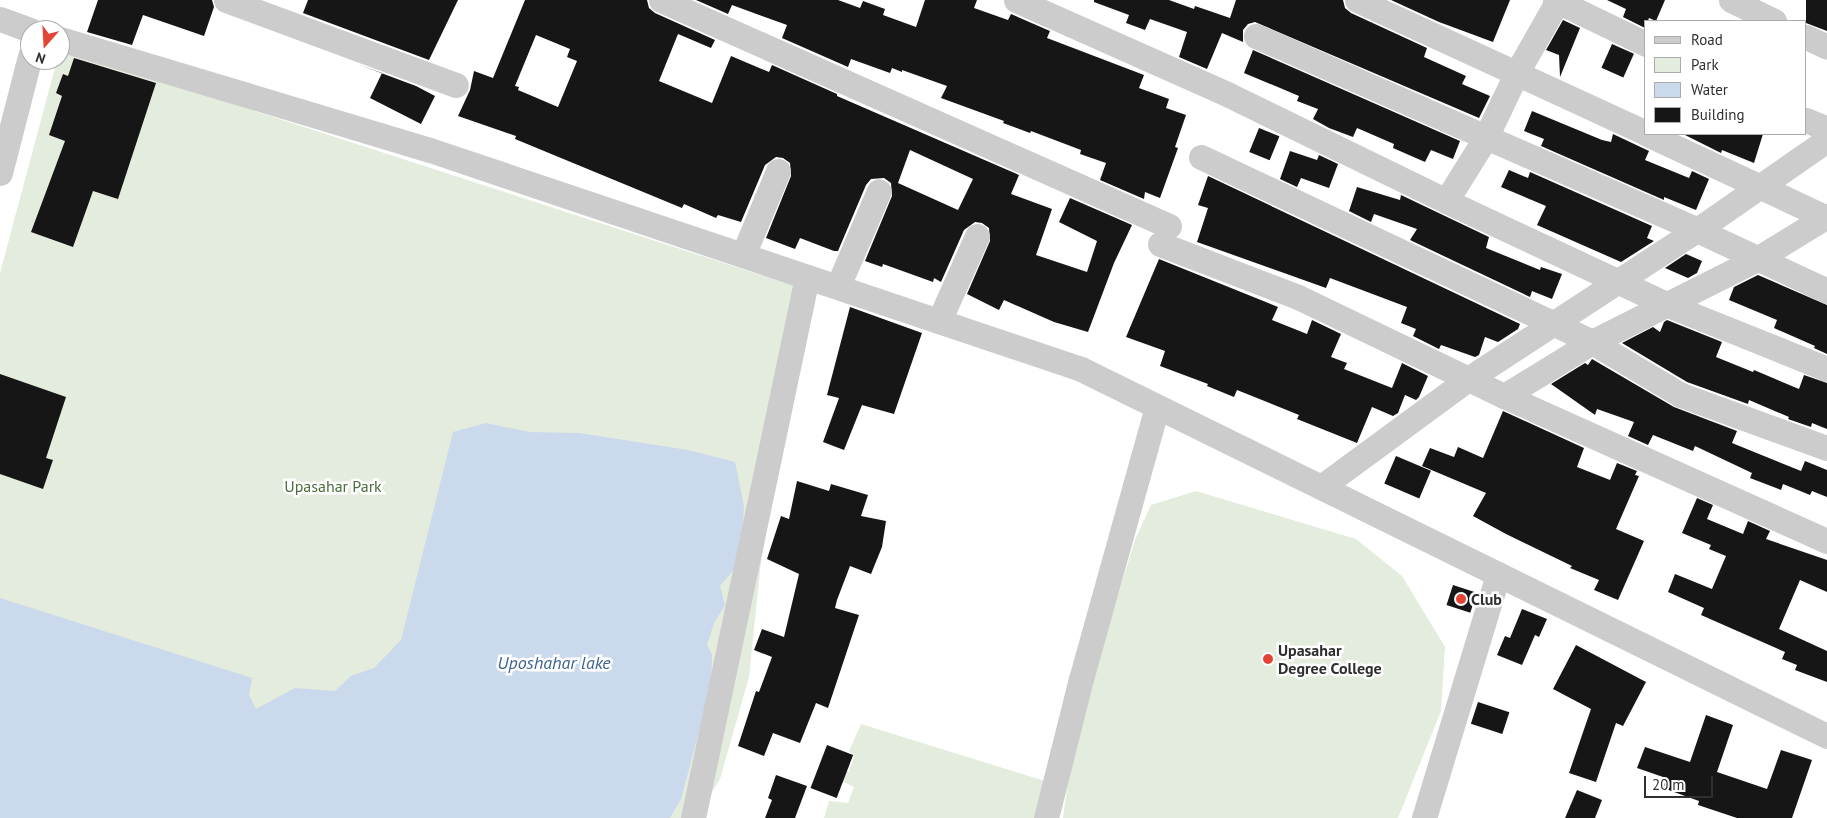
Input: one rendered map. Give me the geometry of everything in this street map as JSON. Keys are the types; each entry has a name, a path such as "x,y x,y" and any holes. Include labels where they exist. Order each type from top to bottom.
{"street":[{"path":"226,0 456,85"},
{"path":"661,0 1298,297 1504,396 1827,541"},
{"path":"1016,0 1229,95 1446,201 1668,305 1827,369"},
{"path":"1356,0 1644,132"},
{"path":"1446,201 1486,137 1516,74 1557,0 1644,43"},
{"path":"1731,0 1772,20"},
{"path":"0,19 20,26"},
{"path":"1256,36 1697,230 1827,291"},
{"path":"1807,37 1827,47"},
{"path":"70,42 430,150 838,286 1081,370 1827,736"},
{"path":"0,173 26,70"},
{"path":"1807,120 1827,129"},
{"path":"1651,135 1826,217"},
{"path":"1320,487 1468,379 1697,230 1827,140"},
{"path":"1201,157 1592,342 1681,395 1827,448"},
{"path":"743,255 778,170"},
{"path":"838,286 879,191"},
{"path":"1504,396 1592,342 1757,259 1826,217"},
{"path":"939,321 977,236"},
{"path":"693,818 807,277"},
{"path":"1046,818 1081,679 1157,407"},
{"path":"1424,818 1498,574"}],"green space":[{"name":"Upasahar Park","path":"70,51 810,291 761,562 749,677 720,779 696,818 0,818 0,273 54,70 70,70"},
{"name":"Upasahar Degree College","path":"1196,491 1356,539 1402,576 1445,647 1441,711 1398,818 1063,818 1074,738 1135,540 1151,505"},
{"path":"861,724 1045,781 1039,818 824,818 829,801 848,803 854,787 840,780 842,769 849,772 854,756 849,751"}],"water":[{"name":"Uposhahar lake","path":"486,423 529,432 579,433 688,450 735,462 744,506 741,561 720,586 725,605 714,623 707,645 712,655 711,687 681,799 670,818 0,818 0,598 252,678 249,695 256,709 295,688 335,691 351,676 374,668 401,640 453,432"}],"building":[{"path":"98,0 212,0 214,7 204,36 143,15 132,45 87,32"},
{"path":"308,0 458,0 429,60 303,13"},
{"path":"525,0 647,0 649,8 655,13 715,40 711,48 678,34 659,81 712,103 731,56 769,72 772,65 837,94 837,96 1019,175 1011,194 1052,209 1036,255 1087,272 1097,241 1059,222 1070,198 1132,225 1114,263 1088,332 1054,322 1004,300 999,310 967,294 990,241 989,228 982,223 975,222 964,230 941,282 934,278 933,282 883,264 882,267 865,261 892,196 891,183 884,178 871,179 866,185 838,251 800,238 795,249 766,238 791,176 790,163 783,158 776,157 765,165 741,222 718,215 716,218 684,204 682,208 515,139 516,136 458,116 470,90 474,71 493,78","holes":["536,35 570,49 567,57 577,61 558,107 518,90 519,87 515,86","910,150 973,179 958,210 898,183"]},
{"path":"696,0 838,0 860,8 863,1 885,9 883,15 916,27 925,0 977,0 974,8 1008,20 1011,14 1050,31 1047,38 1144,75 1139,88 1169,99 1166,108 1186,115 1175,147 1178,148 1160,198 1145,192 1144,199 1100,180 1106,163 1080,154 1081,150 1031,131 1030,133 1003,123 1004,121 941,98 947,86 902,70 902,72 892,68 890,73 851,59 848,67 782,38 787,25 732,5 728,14"},
{"path":"1094,0 1169,0 1194,9 1195,6 1230,18 1236,0 1343,0 1345,8 1351,13 1427,48 1424,57 1466,76 1462,84 1490,96 1479,118 1255,22 1248,24 1243,30 1243,42 1222,33 1207,69 1179,57 1187,32 1150,19 1145,30 1126,23 1129,15 1094,2"},
{"path":"1391,0 1510,0 1493,42 1439,22"},
{"path":"1607,0 1665,0 1656,20 1649,18 1648,20 1644,20 1644,28 1623,17 1626,9"},
{"path":"1806,0 1827,0 1827,31 1807,23"},
{"path":"1563,20 1580,28 1560,77 1559,55 1546,50"},
{"path":"1612,44 1634,54 1623,78 1601,68"},
{"path":"1253,50 1460,141 1453,159 1431,150 1425,162 1393,148 1394,144 1357,128 1353,137 1329,128 1313,119 1318,109 1297,101 1299,96 1244,73"},
{"path":"74,58 156,83 118,199 93,191 73,247 31,232 65,141 49,135 62,96 56,93 63,74 68,76"},
{"path":"382,73 416,86 435,96 421,124 370,98"},
{"path":"1532,111 1602,140 1611,142 1613,134 1649,151 1645,160 1689,178 1692,171 1709,179 1696,210 1664,197 1664,200 1541,146 1544,139 1524,131"},
{"path":"1259,128 1279,136 1270,160 1249,152"},
{"path":"1685,135 1763,135 1754,163 1722,150 1721,153"},
{"path":"1290,151 1317,160 1319,155 1338,164 1329,188 1301,178 1297,187 1280,179"},
{"path":"1509,170 1528,178 1530,172 1652,226 1647,238 1654,241 1621,262 1537,225 1546,206 1501,187"},
{"path":"1208,176 1520,324 1518,329 1498,342 1485,337 1479,355 1475,357 1441,345 1439,349 1413,336 1416,329 1401,323 1407,307 1330,278 1326,288 1197,242 1208,208 1198,205"},
{"path":"1357,187 1400,200 1401,195 1489,237 1486,248 1540,270 1541,267 1562,274 1552,299 1532,291 1530,297 1410,240 1417,229 1374,214 1371,222 1349,211"},
{"path":"1686,254 1702,261 1697,273 1688,278 1665,268"},
{"path":"1159,259 1278,307 1272,320 1307,334 1312,320 1341,334 1331,357 1347,363 1344,369 1392,388 1402,363 1428,376 1419,397 1416,400 1405,395 1398,413 1393,416 1372,407 1357,443 1297,419 1299,415 1237,390 1234,397 1207,386 1208,384 1160,366 1165,351 1126,337"},
{"path":"1758,275 1827,305 1827,354 1814,348 1815,346 1774,328 1777,320 1729,300 1734,287"},
{"path":"850,307 922,333 894,414 862,405 844,450 823,442 839,398 827,395"},
{"path":"1667,320 1722,342 1716,357 1753,372 1754,370 1799,389 1804,375 1827,383 1827,429 1812,423 1811,427 1788,419 1789,417 1749,400 1748,404 1687,382 1622,343 1653,327 1660,332 1664,322"},
{"path":"1592,359 1674,407 1737,431 1732,443 1801,471 1805,461 1827,470 1827,497 1812,491 1810,495 1783,484 1781,490 1750,478 1752,473 1695,446 1693,451 1653,435 1648,445 1628,436 1634,422 1597,409 1595,415 1551,384 1585,363 1588,365"},
{"path":"0,374 66,397 46,458 53,460 43,489 0,474"},
{"path":"1503,411 1584,448 1577,467 1610,480 1617,463 1637,471 1635,475 1639,476 1616,529 1644,541 1618,600 1594,590 1599,580 1570,568 1572,566 1473,516 1486,493 1422,466 1430,448 1454,457 1458,447 1483,458"},
{"path":"1396,456 1431,471 1419,498 1384,484"},
{"path":"797,481 829,491 831,484 868,495 861,516 886,521 882,547 871,574 850,566 837,600 835,608 859,615 828,708 816,703 800,743 773,733 764,756 738,746 756,691 759,692 772,657 754,650 762,629 784,637 799,574 767,559 781,516 789,519"},
{"path":"1697,498 1713,505 1707,519 1743,534 1748,521 1770,531 1766,539 1827,560 1827,592 1800,580 1779,629 1827,651 1827,682 1795,670 1797,665 1782,659 1785,652 1701,615 1704,608 1668,592 1675,574 1712,589 1726,556 1709,549 1711,545 1682,533"},
{"name":"Club","path":"1453,585 1477,593 1470,613 1447,605"},
{"path":"1522,609 1547,619 1539,637 1535,635 1522,665 1497,655 1505,636 1510,638"},
{"path":"1576,645 1646,682 1623,726 1616,723 1596,782 1569,773 1591,709 1553,689"},
{"path":"1478,702 1509,712 1502,734 1471,724"},
{"path":"1706,715 1733,725 1717,772 1767,789 1781,750 1812,760 1792,818 1737,818 1698,805 1699,801 1663,788 1666,778 1637,768 1645,747 1690,762"},
{"path":"827,745 853,755 837,798 811,788"},
{"path":"776,775 807,786 795,818 765,818 772,800 768,798"},
{"path":"1577,790 1602,800 1595,818 1565,818"}],"place":[{"name":"Club","path":"1461,599"},
{"name":"Upasahar Degree College","path":"1268,659"}]}
